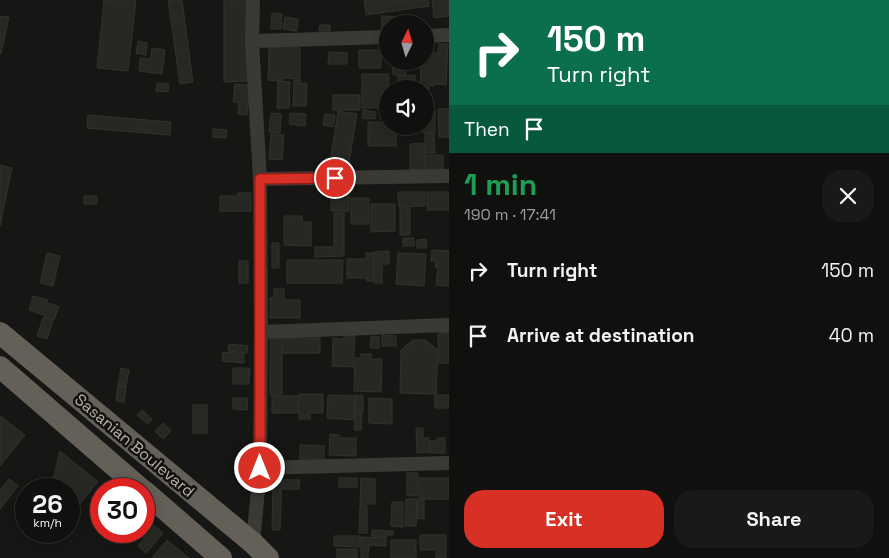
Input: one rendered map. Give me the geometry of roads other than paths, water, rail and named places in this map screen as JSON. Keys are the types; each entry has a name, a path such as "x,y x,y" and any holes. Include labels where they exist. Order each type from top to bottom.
{"highway":[{"name":"Sasanian Boulevard","path":"0,333 261,550"},
{"name":"Sasanian Boulevard","path":"0,368 128,478"},
{"name":"Sasanian Boulevard","path":"155,501 222,558"}],"street":[{"path":"253,0 252,41 260,179 261,550"},
{"path":"434,36 449,35"},
{"path":"252,41 379,37"},
{"path":"260,179 449,176"},
{"path":"261,332 449,325"},
{"path":"260,468 449,463"}]}
